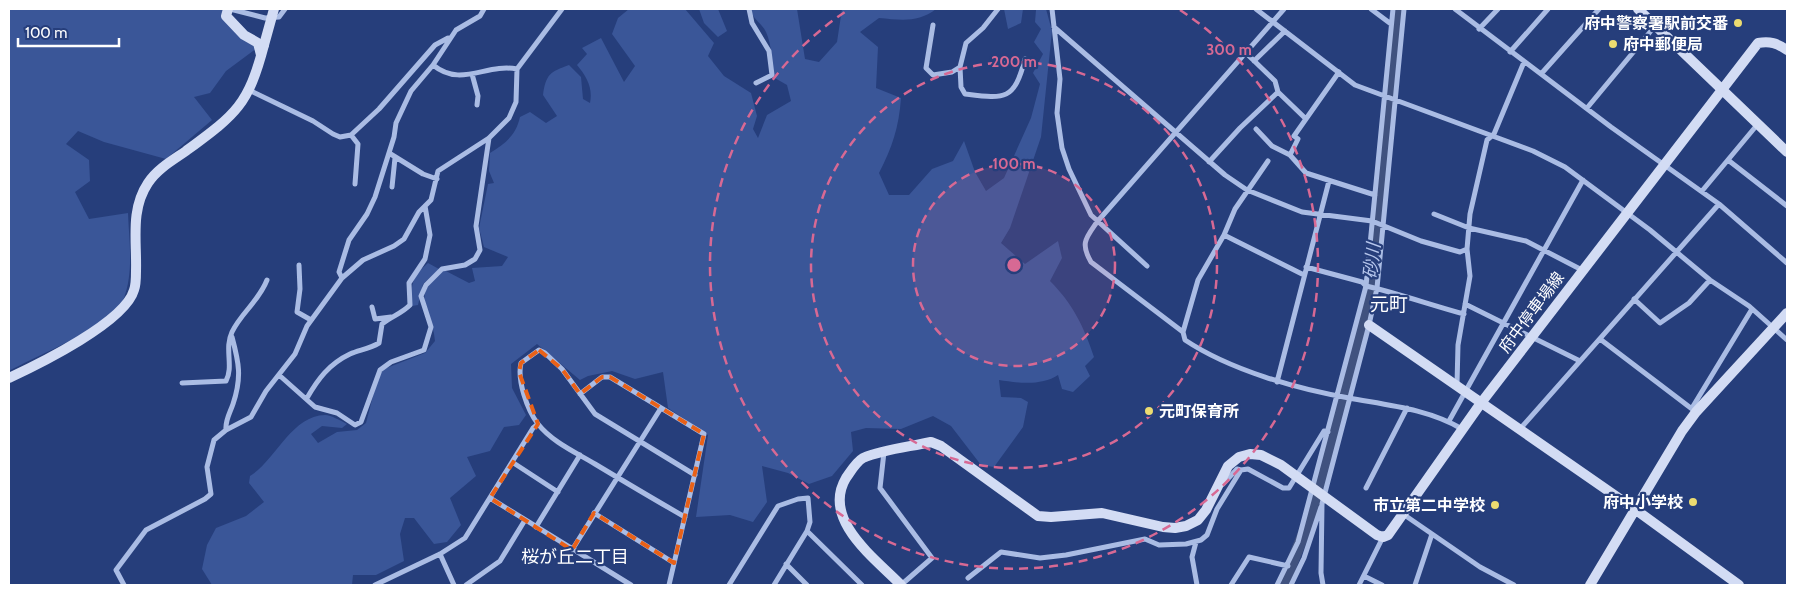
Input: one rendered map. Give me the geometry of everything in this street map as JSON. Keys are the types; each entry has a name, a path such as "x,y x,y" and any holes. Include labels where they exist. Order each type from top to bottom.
{"street":[{"path":"261,56 258,43 244,35 226,16 229,9 265,18 279,17 285,9"},
{"path":"9,378 100,328 121,310 134,291 135,225 138,200 149,182 163,167 236,112 249,90 274,9"},
{"path":"342,278 339,272 349,240 367,214 389,154 400,112 411,92 433,66 456,30 480,16 484,9"},
{"path":"124,585 116,570 146,530 211,494 207,467 214,440 226,430 250,417 266,391 295,354 311,320 342,278 362,260 394,246 404,239 418,212 431,200 438,171 489,138 513,112 516,69 562,9"},
{"path":"748,9 752,23 769,51 772,75 756,83"},
{"path":"998,9 984,28 966,43 960,67 961,87 965,94 997,98 1005,94 1018,82 1024,59"},
{"path":"1052,9 1060,79 1057,113 1062,148 1078,192 1097,222 1147,266"},
{"path":"1256,9 1356,85 1383,97 1396,100 1533,151 1565,167 1678,253 1710,280 1752,309 1787,340"},
{"path":"1183,332 1091,262 1085,252 1084,240 1097,222 1284,9"},
{"path":"1371,9 1391,24"},
{"path":"1277,585 1288,566 1298,542 1366,286 1392,9"},
{"path":"1291,585 1301,564 1323,500 1370,325 1377,288 1384,224 1404,9"},
{"path":"1455,9 1510,52 1702,191 1787,262"},
{"path":"1479,29 1498,9"},
{"path":"1510,52 1548,9"},
{"path":"1541,74 1599,9"},
{"path":"1638,9 1787,152"},
{"path":"933,25 926,68 933,75 952,72 960,67"},
{"path":"1587,108 1655,26"},
{"path":"1054,27 1210,162 1247,190 1302,212 1318,216 1372,221 1384,224 1421,241 1460,252 1467,249"},
{"path":"1254,61 1285,31"},
{"path":"249,90 313,121 333,134 340,137 351,135 380,109 435,45 450,38"},
{"name":"府中停車場線","path":"1383,537 1388,535 1462,429 1531,336 1758,43 1768,41 1780,44 1787,50"},
{"path":"1246,53 1275,81 1278,92 1306,119"},
{"path":"1456,386 1458,345 1470,276 1467,249 1470,214 1490,136 1494,134 1524,62"},
{"path":"433,66 441,72 455,77 507,67 516,69"},
{"path":"1290,155 1298,144 1298,139 1294,136 1339,72"},
{"path":"472,74 478,96 477,105"},
{"path":"1210,162 1240,128 1278,92"},
{"path":"1702,191 1757,125"},
{"path":"1256,129 1272,146 1290,155 1306,173 1375,195"},
{"path":"351,135 358,144 355,184"},
{"path":"279,375 315,407 337,413 355,425 361,422 380,370 391,362 424,350 431,327 421,296 426,285 442,269 465,265 476,259 480,250 476,226 489,138"},
{"path":"389,154 423,174 437,179"},
{"path":"392,186 395,158"},
{"path":"1728,160 1787,206"},
{"path":"1268,161 1235,209 1224,236 1198,280 1183,332 1185,340 1198,349 1278,382 1338,396 1407,408 1449,421 1462,429"},
{"path":"1449,421 1583,180"},
{"path":"1278,382 1318,216 1329,181"},
{"path":"1519,430 1634,299 1678,253 1719,204"},
{"path":"372,307 375,319 400,315 410,305 409,283 425,259 430,235 425,206"},
{"path":"1434,214 1469,228 1526,241 1545,249 1582,270"},
{"path":"1224,236 1304,275"},
{"path":"299,265 300,289 297,312 311,320"},
{"path":"1306,267 1362,282 1366,286 1412,296 1424,303 1464,314"},
{"path":"182,383 226,381 230,372 227,349 231,336 261,294 267,280"},
{"path":"1634,299 1660,323 1689,303 1710,280"},
{"path":"1466,304 1580,361"},
{"path":"1590,585 1636,510 1752,309"},
{"path":"1694,410 1787,313"},
{"path":"307,398 320,377 331,366 351,354 370,349 379,343 382,324 390,318"},
{"path":"1370,325 1636,510 1739,585"},
{"path":"226,430 225,423 238,386 241,370 231,336"},
{"path":"1600,339 1694,410"},
{"path":"685,518 580,455 555,439 538,424 528,403 519,372 520,363 539,350 545,352 562,369 595,414 695,474"},
{"path":"580,394 602,377 610,377 704,434 669,585"},
{"path":"572,550 661,408"},
{"path":"1366,488 1407,408"},
{"path":"376,585 440,554 465,538 533,428 538,424"},
{"path":"1217,486 1221,487 1237,469 1248,469 1283,488 1289,488 1298,477 1324,431 1328,432"},
{"path":"884,452 880,488 932,558 901,585 850,531 841,515 840,497 843,484 852,469 862,459 884,452 930,442 941,446 1024,508 1038,516 1050,518 1102,513 1175,528 1198,520 1206,510 1228,466 1239,457 1250,454 1271,459 1312,487 1323,500 1383,537 1359,585"},
{"path":"536,527 580,455"},
{"path":"512,462 558,492"},
{"path":"968,578 1001,552 1040,558 1066,556 1145,539 1159,545 1196,542 1207,535 1217,509 1241,470"},
{"path":"490,498 631,585"},
{"path":"729,585 778,506 798,499 808,498 810,522 807,531 774,585"},
{"path":"1323,500 1321,573 1323,585"},
{"path":"594,514 674,562"},
{"path":"1402,514 1480,567 1514,585"},
{"path":"466,585 500,561 524,520"},
{"path":"807,531 862,585"},
{"path":"1415,585 1432,534"},
{"path":"1196,542 1192,557 1197,585"},
{"path":"440,554 454,585"},
{"path":"1231,585 1249,557 1288,566"},
{"path":"786,564 807,585"},
{"path":"1364,576 1382,585"}],"highlighted area":[{"path":"539,350 562,369 580,394 602,377 610,377 704,434 674,563 594,513 572,550 490,498 538,424 519,372 521,363"}],"shaded area":[{"path":"9,9 226,9 257,48 226,71 210,93 194,97 212,120 166,159 104,142 78,131 66,144 89,160 90,181 75,192 89,219 128,213 130,256 127,288 124,298 106,319 73,339 9,371"},
{"path":"629,9 685,9 714,43 708,56 724,76 751,93 757,116 753,129 758,138 767,115 791,101 787,85 773,77 768,37 750,9 797,9 805,59 819,62 837,42 842,9 936,9 916,19 879,18 860,32 878,47 876,88 901,98 899,118 894,137 879,173 889,195 909,195 932,169 953,161 964,141 975,172 986,191 1004,178 1031,118 1040,84 1033,73 1043,54 1034,42 1041,29 1035,22 1036,10 1028,9 1046,9 1052,31 1041,137 1010,228 1001,243 1025,264 1058,241 1062,258 1050,281 1077,316 1086,336 1094,357 1085,366 1090,376 1073,392 1062,389 1058,375 1045,381 1037,382 1022,383 999,380 1001,397 1021,398 1028,402 1023,427 994,467 981,465 951,426 933,416 901,429 866,428 851,432 853,451 832,476 809,484 788,473 762,466 767,502 753,522 730,515 696,517 708,435 668,408 663,372 635,379 612,371 588,376 580,380 537,344 511,364 512,388 526,415 519,425 504,427 490,451 467,457 476,476 450,498 461,525 447,542 434,544 414,518 405,518 400,534 404,561 376,575 353,575 352,585 212,585 202,569 207,545 216,528 246,516 264,502 249,483 250,476 268,460 293,431 313,417 327,415 347,424 342,428 322,426 311,434 318,443 337,432 357,430 366,423 378,377 384,369 425,353 435,341 425,303 425,296 427,288 444,270 469,283 475,281 472,268 502,266 508,257 484,247 479,228 488,184 494,183 489,171 490,153 510,138 516,129 520,117 530,112 546,123 557,116 543,95 548,78 557,70 569,65 581,77 583,99 590,103 591,92 588,83 577,65 587,54 582,48 601,38 624,82 635,66 612,34 618,18"},
{"path":"699,9 718,9 727,31 718,37 704,23"},
{"path":"1004,9 1023,9 1021,23 1008,29"},
{"path":"428,263 439,269 423,284 418,305 412,306 413,282 418,273"}],"waterway":[{"name":"砂川","path":"1283,585 1314,508 1369,294 1397,9"}],"place":[{"name":"府中警察署駅前交番","path":"1738,23"},
{"name":"府中郵便局","path":"1613,44"},
{"name":"元町保育所","path":"1149,411"},
{"name":"府中小学校","path":"1693,502"},
{"name":"市立第二中学校","path":"1495,505"}],"district":[{"name":"元町","path":"1389,304"},
{"name":"桜が丘二丁目","path":"575,557"}]}
